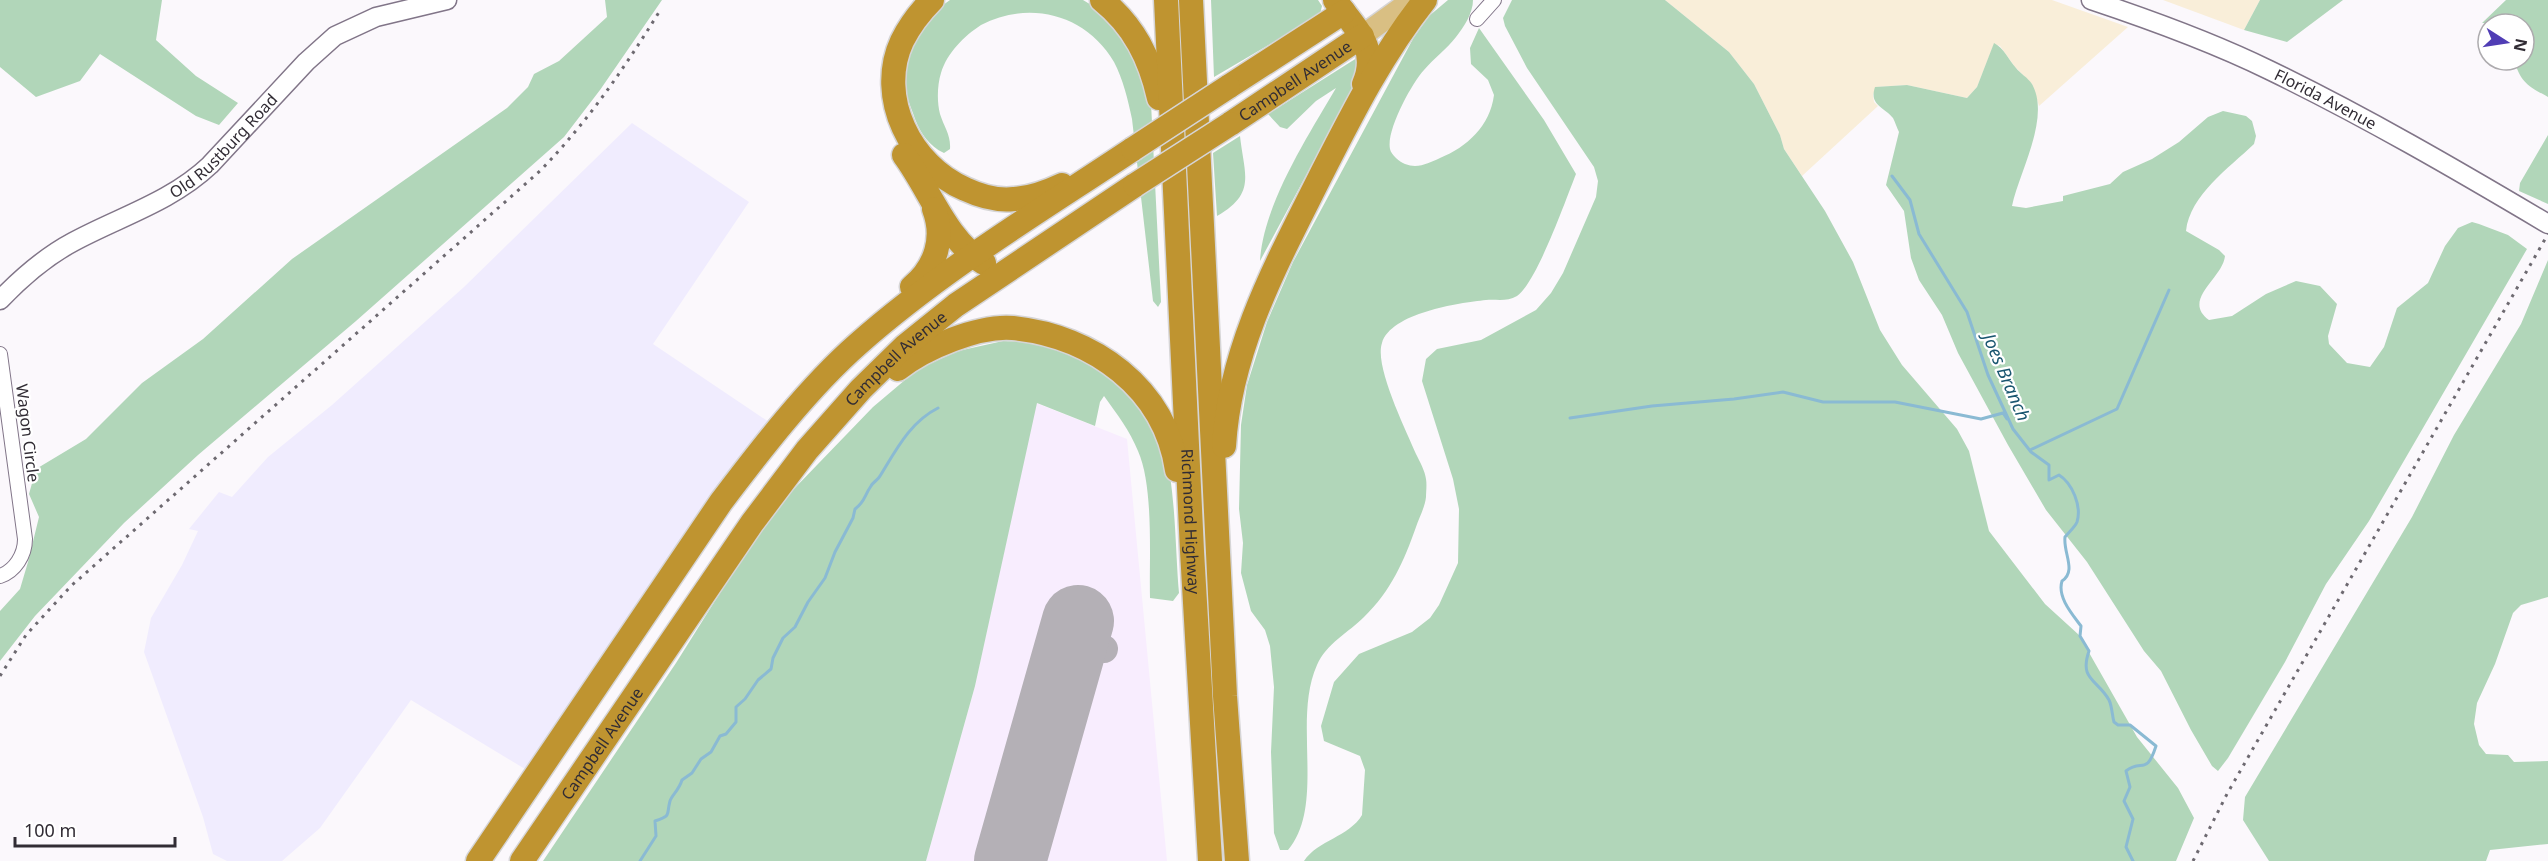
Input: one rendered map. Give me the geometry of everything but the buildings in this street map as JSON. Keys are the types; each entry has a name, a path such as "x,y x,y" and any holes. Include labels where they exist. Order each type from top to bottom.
{"highway":[{"path":"914,0 899,21 886,52 883,79 886,118 898,146 946,224 972,256 988,266 1012,266"},
{"path":"932,0 917,15 902,42 894,75 903,131 924,162 947,182 994,198 1012,199 1048,192 1108,165"},
{"path":"1102,0 1119,14 1137,38 1153,70 1174,183"},
{"path":"1166,0 1174,183"},
{"path":"1191,0 1220,613 1237,861"},
{"path":"1335,149 1400,31 1425,0"},
{"path":"1220,613 1225,521 1223,465 1225,424 1237,366 1250,323 1335,149 1368,76 1371,62 1368,48 1345,4"},
{"name":"Campbell Avenue","path":"478,861 721,502 823,378 915,297 972,256 1228,87 1345,4"},
{"name":"Campbell Avenue","path":"522,861 752,523 807,450 861,389 905,346 956,305 1362,36"},
{"name":"Richmond Highway","path":"1174,183 1210,861"},
{"path":"858,345 897,300 921,280 931,266 938,245 940,224 928,195"},
{"path":"807,450 912,357 978,332 1011,328 1048,334 1078,345 1103,359 1128,377 1148,397 1173,445 1181,510 1192,551"}],"main road":[{"name":"Campbell Avenue","path":"1362,36 1412,0"}],"street":[{"name":"Old Rustburg Road","path":"0,300 39,264 62,249 174,193 194,180 306,62 335,36 375,17 447,0"},
{"path":"1477,19 1494,0"},
{"name":"Florida Avenue","path":"2091,0 2184,34 2267,69 2348,110 2548,224"},
{"name":"Wagon Circle","path":"0,354 25,547 14,567 0,576"}],"shaded area":[{"path":"1665,0 2052,0 2128,27 2039,106 2032,84 2015,67 2000,46 1994,44 1977,87 1967,98 1907,85 1876,87 1873,95 1874,102 1878,106 1802,176 1784,149 1780,135 1754,84 1729,52"},
{"path":"2163,0 2260,0 2244,30"},
{"path":"632,123 749,202 653,344 769,422 525,769 411,700 320,828 282,861 227,861 213,854 203,817 144,652 151,618 182,565 198,531 189,529 219,492 232,497 268,457 332,405 464,287"},
{"path":"1036,403 1127,439 1167,861 926,861 975,686"}],"green space":[{"path":"0,0 162,0 156,40 196,76 238,103 219,125 196,116 100,54 80,81 36,97 0,67"},
{"path":"605,0 662,0 600,90 564,137 356,321 198,455 124,523 35,616 0,661 0,611 20,589 39,517 29,494 36,469 86,439 142,383 203,339 292,259 507,108 528,87 534,74 559,61 607,17"},
{"path":"950,0 1083,0 1093,6 1118,31 1139,62 1151,103 1161,302 1158,307 1153,301 1132,119 1123,82 1114,62 1088,32 1055,16 1018,13 999,17 981,25 957,46 947,59 941,73 938,104 950,144 950,149 944,153 930,143 920,130 908,101 905,83 908,59 918,36 932,16"},
{"path":"1211,0 1318,0 1322,6 1320,14 1315,18 1214,77"},
{"path":"1448,0 1473,0 1470,15 1449,46 1424,70 1413,85 1392,130 1390,149 1392,154 1405,164 1423,165 1459,148 1482,126 1492,106 1494,95 1488,80 1471,64 1470,48 1479,28 1544,120 1576,174 1542,258 1525,288 1517,296 1506,300 1486,300 1427,311 1398,324 1388,333 1382,343 1381,353 1387,382 1425,476 1425,501 1407,552 1382,597 1364,617 1326,651 1317,665 1310,687 1307,711 1305,810 1299,831 1288,850 1280,850 1274,833 1271,752 1274,687 1270,646 1265,630 1251,611 1241,573 1243,543 1239,509 1241,425 1247,385 1267,322 1293,262 1414,37 1429,16"},
{"path":"1512,0 1665,0 1729,52 1754,84 1780,135 1784,149 1825,211 1853,262 1880,330 1902,365 1957,429 1969,451 1989,531 2045,604 2079,635 2137,737 2178,788 2194,818 2176,861 1304,861 1317,848 1349,829 1362,815 1365,770 1360,756 1324,741 1321,726 1334,682 1359,654 1412,632 1430,618 1439,605 1458,563 1459,509 1453,479 1422,381 1426,359 1437,349 1481,340 1536,310 1551,293 1563,273 1596,197 1598,181 1594,167 1527,68 1505,26 1503,18"},
{"path":"2260,0 2343,0 2287,42 2244,30"},
{"path":"2506,0 2548,0 2548,97 2526,83 2518,72 2536,72 2536,12 2493,12"},
{"path":"1994,43 2032,84 2037,98 2036,129 2012,206 2026,208 2063,201 2063,196 2110,184 2123,172 2152,159 2179,142 2208,117 2223,111 2246,116 2252,121 2256,136 2254,144 2203,194 2189,218 2186,231 2219,250 2225,256 2223,264 2201,297 2199,305 2209,320 2232,316 2266,294 2296,281 2320,286 2337,304 2328,336 2329,344 2347,363 2370,367 2384,347 2397,308 2428,283 2445,246 2458,228 2472,222 2479,224 2508,235 2527,249 2369,521 2326,584 2285,662 2218,771 2212,766 2191,730 2161,671 2144,651 2087,562 2046,510 2008,445 1958,353 1942,315 1919,280 1911,258 1904,211 1886,185 1899,132 1893,118 1875,102 1875,87 1907,85 1967,98 1977,87"},
{"path":"1360,56 1361,73 1260,261 1263,239 1278,194 1300,149 1336,88 1316,101 1287,129 1280,127 1268,114"},
{"path":"2548,135 2548,204 2519,191 2520,183"},
{"path":"1240,136 1245,172 1243,191 1230,208 1217,216 1213,153"},
{"path":"2548,260 2548,597 2521,605 2513,613 2495,664 2477,703 2474,724 2479,745 2486,754 2508,755 2514,762 2548,761 2548,844 2490,850 2486,861 2269,861 2243,820 2245,797 2412,517 2454,435 2521,324"},
{"path":"1003,341 1044,343 1078,356 1112,378 1128,392 1153,422 1161,438 1170,473 1179,593 1173,601 1150,598 1149,503 1143,466 1131,436 1118,416 1104,396 1100,402 1095,426 1037,403 975,686 926,861 543,861 676,663 740,561 790,493 873,407 918,369 958,351"}],"waterway":[{"name":"Joes Branch","path":"1892,176 1910,200 1919,234 1967,312 1988,375 2013,429 2031,452 2049,465 2049,480 2059,475 2068,483 2075,496 2078,516 2076,524 2065,537 2069,572 2062,581 2063,599 2081,626 2080,636 2089,651 2086,661 2088,674 2109,700 2114,722 2118,725 2130,725 2156,746 2146,764 2131,767 2126,771 2130,787 2124,801 2133,819 2126,847 2133,861"},
{"path":"2030,450 2117,409 2169,290"},
{"path":"1570,418 1652,406 1783,392 1823,402 1895,402 1981,419 2003,413 2007,419"},
{"path":"640,861 656,836 655,821 667,814 670,801 682,780 692,773 701,759 711,752 720,736 726,734 736,722 736,707 745,699 758,680 771,669 773,658 783,638 795,627 808,602 825,578 855,509 863,501 912,429 919,421 938,408"}],"taxiway":[{"path":"1073,639 1104,649"}],"runway":[{"path":"1010,861 1078,621"}],"railway":[{"path":"0,676 26,635 71,586 540,171 575,132 605,93 661,9"},
{"path":"2193,861 2227,794 2548,234"}]}
